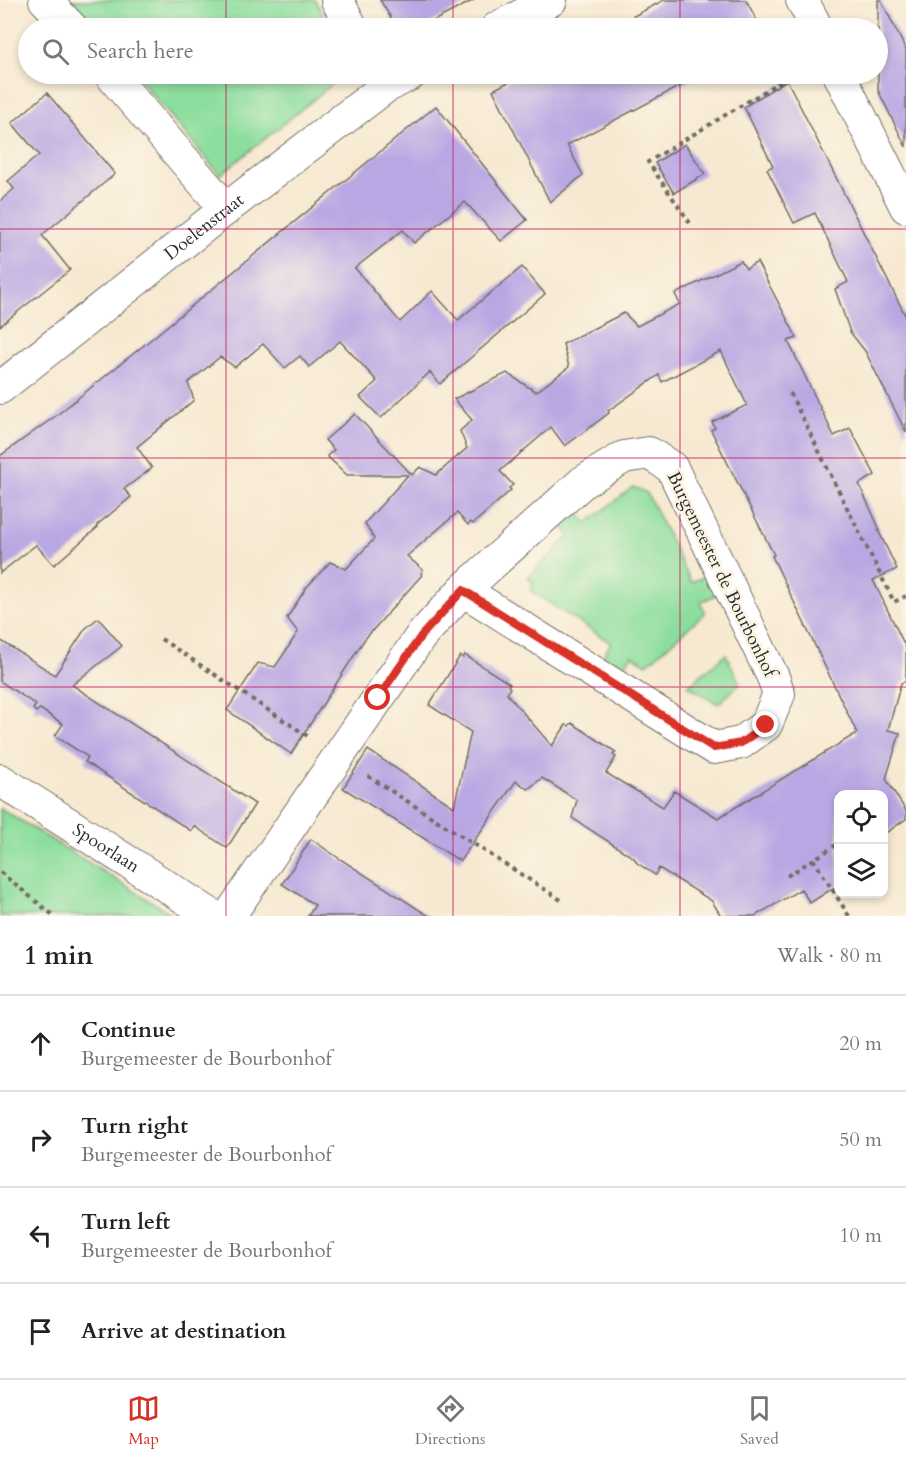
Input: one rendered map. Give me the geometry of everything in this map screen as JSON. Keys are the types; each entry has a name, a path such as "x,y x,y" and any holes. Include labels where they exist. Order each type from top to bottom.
{"street":[{"path":"45,0 62,18"},
{"path":"337,0 347,18"},
{"path":"516,18 551,0"},
{"path":"802,0 811,18"},
{"path":"119,84 226,209"},
{"name":"Doelenstraat","path":"0,388 226,209 376,84"},
{"path":"844,84 906,207"},
{"name":"Burgemeester de Bourbonhof","path":"229,916 421,636 463,590 583,482 624,457 649,453 672,468 773,677 779,694 766,725 741,743 714,748 463,590"},
{"name":"Spoorlaan","path":"0,780 213,916"}],"path":[{"path":"690,223 648,162 777,84"},
{"path":"790,393 894,602 906,596"},
{"path":"160,639 561,900"},
{"path":"787,876 834,846"},
{"path":"813,859 849,916"},
{"path":"0,872 54,916"}],"green space":[{"path":"71,0 315,0 325,18 88,18"},
{"path":"143,84 333,84 220,175"},
{"path":"633,487 647,493 691,582 709,575 718,594 701,602 705,613 647,664 632,655 620,672 601,659 611,643 531,591 533,583 528,577 570,536 560,522 573,509 587,523"},
{"path":"726,654 740,684 718,704 688,686"},
{"path":"0,808 175,916 0,916"}],"building":[{"path":"380,0 474,0 439,18 391,18"},
{"path":"664,0 746,0 756,18 630,18"},
{"path":"878,0 881,0 906,50 906,147 878,90 878,84 888,84 888,18 878,18"},
{"path":"505,84 684,84 567,145 583,175 550,202 493,90"},
{"path":"781,84 789,84 906,317 906,432 865,351 850,332 835,289 848,282 815,213 794,223 767,169 773,166 744,107"},
{"path":"47,93 115,174 42,235 70,270 0,326 0,201 14,189 8,181 39,155 12,123"},
{"path":"436,106 527,220 501,241 465,202 414,243 403,230 355,268 400,322 432,291 458,320 522,267 545,294 440,384 430,372 381,418 360,397 377,381 340,341 309,367 300,356 285,368 263,344 235,367 220,357 188,383 194,400 137,447 152,468 124,489 131,497 54,565 36,545 0,573 0,456 57,415"},
{"path":"685,144 705,174 674,193 655,163"},
{"path":"741,261 746,269 757,262 797,338 788,341 834,436 850,428 875,475 859,484 897,569 873,580 906,648 906,681 901,683 888,730 900,733 886,779 906,811 906,819 888,831 888,790 834,790 834,888 810,903 801,889 755,916 721,916 712,901 659,868 655,875 637,863 634,858 572,818 577,800 542,778 528,789 516,781 460,861 343,788 368,750 454,807 471,732 429,705 460,656 463,658 465,655 510,684 507,694 552,746 566,725 569,726 572,723 616,752 613,755 616,757 606,773 663,807 674,791 718,818 857,733 772,556 774,555 711,430 715,428 712,422 747,405 721,351 662,382 659,375 608,411 609,413 565,446 551,427 500,471 513,485 509,488 511,490 473,524 471,522 468,525 457,513 407,556 423,570 422,575 364,640 291,754 227,710 258,663 275,667 287,649 298,632 287,618 306,588 330,562 346,569 374,539 365,523 408,475 347,475 327,456 334,450 325,440 355,414 412,475 420,467 436,475 467,448 460,431 472,420 454,399 507,373 536,392 569,367 563,344 624,313 637,326 680,304 675,294"},
{"path":"98,618 122,646 72,685 255,804 227,848 194,826 191,831 85,762 88,757 55,736 63,724 40,709 36,712 33,709 36,705 0,681 0,640 55,675 85,629"},
{"path":"311,839 429,916 308,916 315,905 282,884"}],"route":[{"path":"378,698 421,636 463,590 714,748 741,743 766,725"}]}
